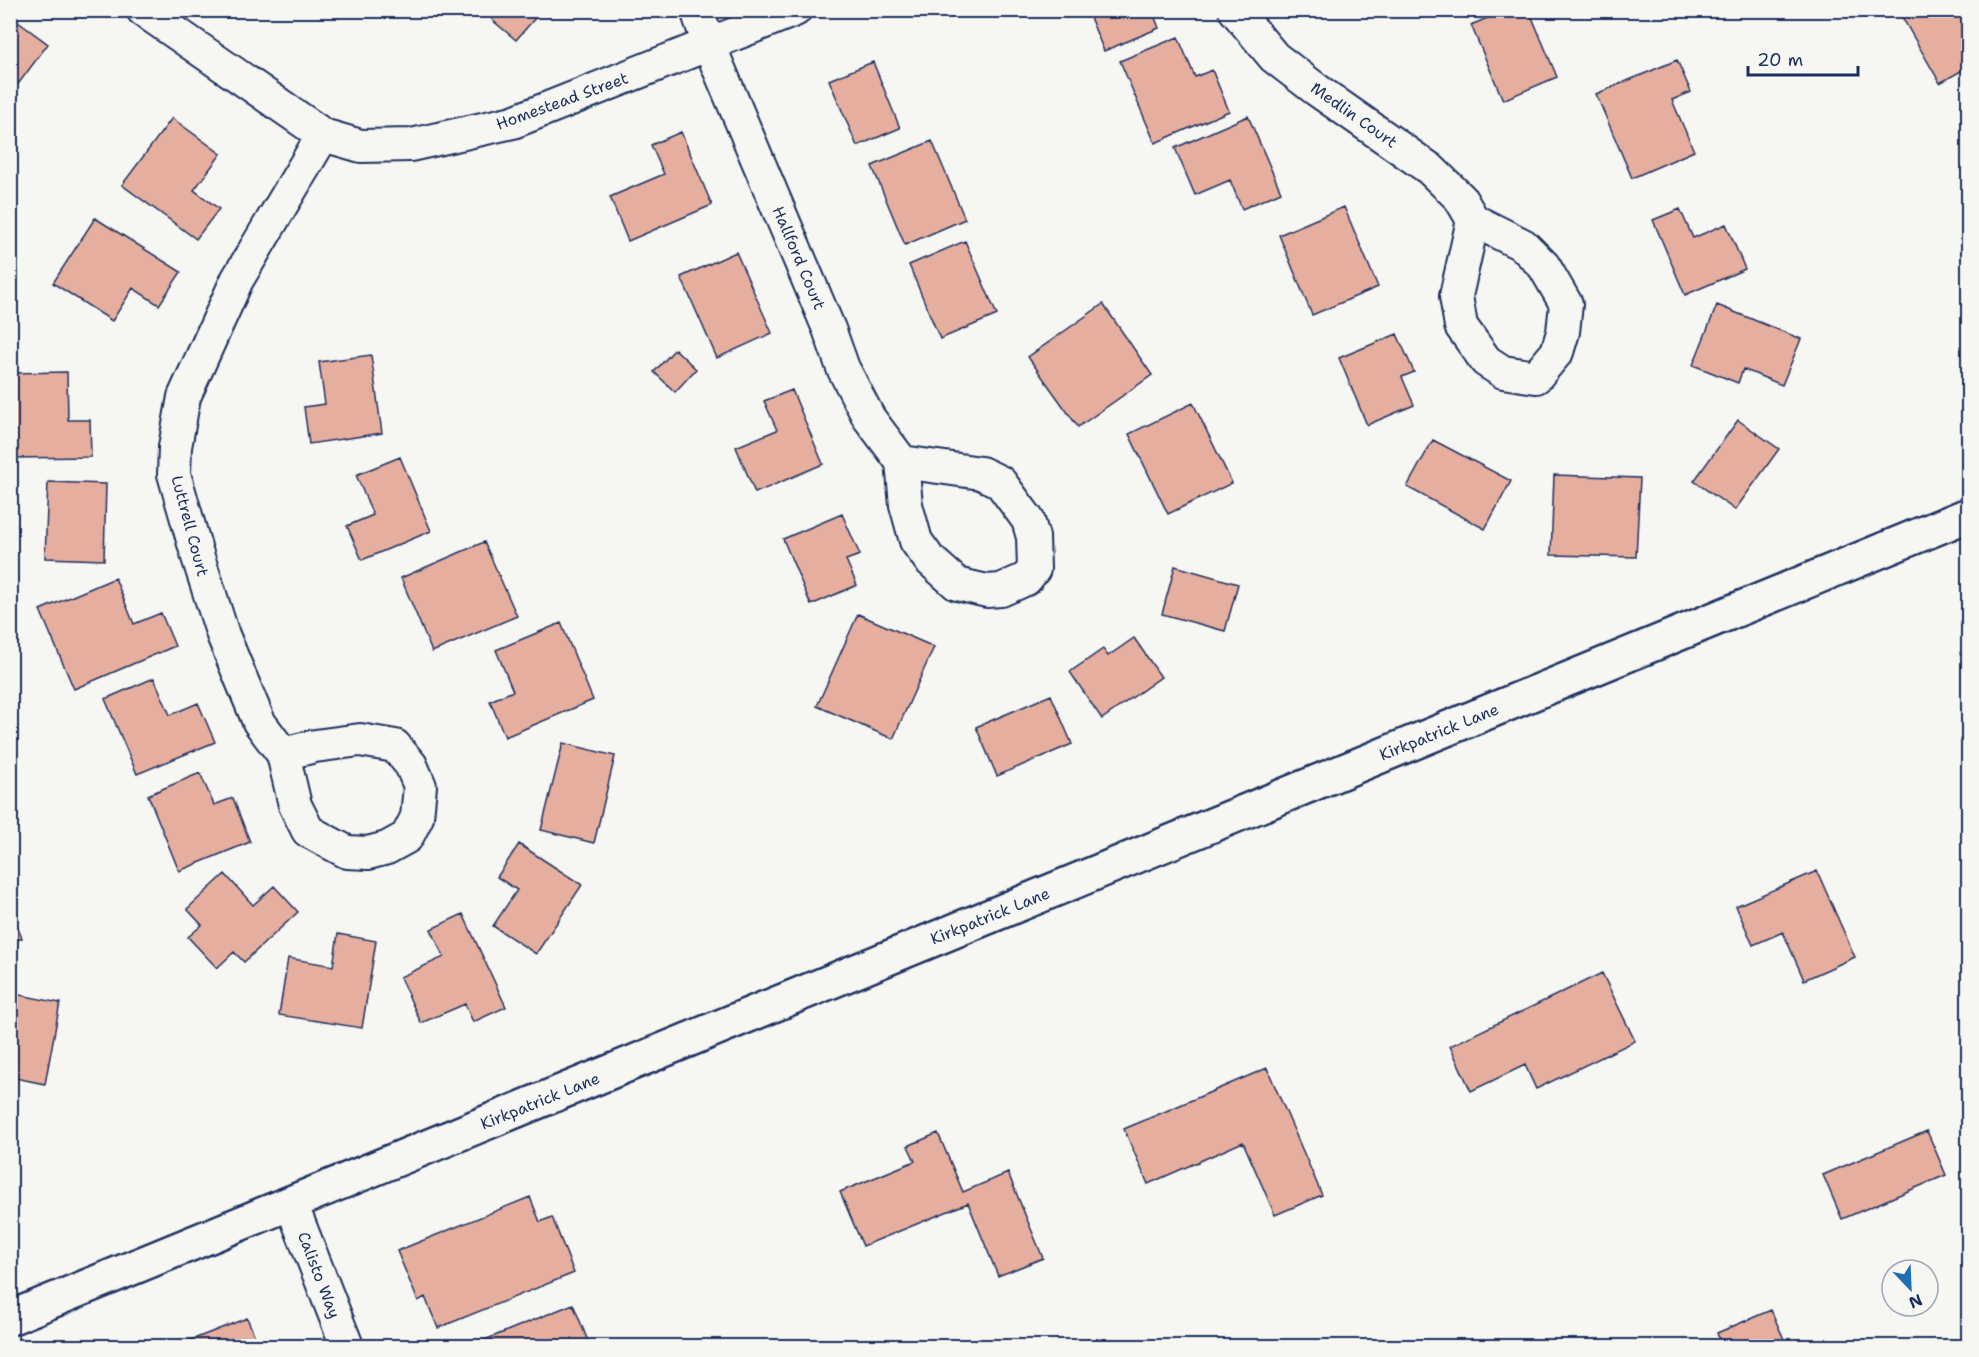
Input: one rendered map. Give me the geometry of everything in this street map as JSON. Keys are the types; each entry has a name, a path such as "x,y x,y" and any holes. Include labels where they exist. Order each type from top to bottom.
{"street":[{"name":"Homestead Street","path":"143,10 323,135 362,146 411,145 513,122 795,10"},
{"name":"Hallford Court","path":"697,10 709,45 829,329 843,368 869,418 902,462"},
{"name":"Medlin Court","path":"1235,10 1274,57 1430,169 1460,198 1473,220"},
{"name":"Luttrell Court","path":"284,754 315,746 360,740 395,746 411,765 420,786 417,817 407,837 387,848 369,853 347,852 308,831 294,805 284,754 259,722 223,635 174,474 175,447 184,397 237,280 323,135"},
{"path":"1473,220 1523,245 1544,266 1566,304 1563,332 1557,352 1536,377 1503,372 1486,361 1461,326 1456,296 1473,220"},
{"path":"902,462 981,473 1000,482 1028,520 1033,537 1034,569 1026,579 1001,590 987,591 957,584 929,559 916,540 906,505 902,462"},
{"name":"Kirkpatrick Lane","path":"10,1318 1968,515"},
{"name":"Calisto Way","path":"291,1203 347,1347"}],"building":[{"path":"500,10 529,10 536,17 516,40 492,20"},
{"path":"1087,10 1152,10 1159,28 1104,51"},
{"path":"1506,10 1529,10 1557,77 1503,100 1471,25"},
{"path":"1898,10 1968,10 1968,67 1940,83"},
{"path":"10,16 48,44 10,95"},
{"path":"1178,37 1195,77 1212,70 1229,111 1155,143 1120,61"},
{"path":"1677,60 1691,92 1672,100 1694,151 1632,178 1596,94"},
{"path":"873,62 900,128 857,146 829,80"},
{"path":"1248,116 1281,192 1242,209 1230,180 1195,195 1175,148"},
{"path":"172,118 221,154 194,190 219,209 196,239 122,185"},
{"path":"681,132 712,205 628,241 610,197 664,174 651,145"},
{"path":"932,141 965,219 905,245 872,166"},
{"path":"1344,207 1378,287 1312,315 1279,235"},
{"path":"1680,209 1693,238 1726,224 1745,269 1685,295 1653,220"},
{"path":"95,218 181,272 159,305 133,288 112,321 53,283"},
{"path":"965,241 997,315 940,339 909,265"},
{"path":"736,252 772,333 717,358 681,277"},
{"path":"1103,304 1152,375 1078,427 1028,357"},
{"path":"1717,305 1801,339 1782,385 1743,369 1738,383 1693,365"},
{"path":"1397,334 1414,372 1402,377 1414,405 1367,425 1339,358"},
{"path":"675,349 696,369 675,392 654,372"},
{"path":"371,355 382,433 309,444 304,407 325,404 319,362"},
{"path":"67,372 68,420 90,420 91,457 10,458 10,373"},
{"path":"792,390 823,464 755,493 736,447 777,430 764,401"},
{"path":"1193,403 1232,483 1168,514 1129,434"},
{"path":"1738,420 1779,449 1735,510 1694,481"},
{"path":"1433,440 1511,481 1485,529 1407,487"},
{"path":"400,457 431,531 362,560 347,526 373,515 356,475"},
{"path":"1554,475 1640,478 1636,557 1551,555"},
{"path":"48,482 106,484 104,560 45,558"},
{"path":"842,514 860,555 846,560 857,585 811,605 783,539"},
{"path":"484,542 517,616 432,652 401,578"},
{"path":"1175,566 1238,584 1225,631 1162,614"},
{"path":"115,578 134,624 161,613 175,646 74,689 40,610"},
{"path":"858,614 934,647 893,739 817,706"},
{"path":"561,623 593,700 505,737 490,701 513,691 496,650"},
{"path":"1134,638 1161,677 1102,719 1070,672 1103,649 1108,656"},
{"path":"154,678 170,715 198,703 215,742 137,774 105,699"},
{"path":"1051,695 1072,744 997,776 976,727"},
{"path":"563,743 615,756 594,843 541,830"},
{"path":"200,773 214,805 233,798 250,842 179,871 148,795"},
{"path":"519,844 582,885 536,954 493,926 517,890 497,877"},
{"path":"1817,871 1855,957 1804,980 1783,932 1753,945 1736,906"},
{"path":"225,874 253,905 274,886 298,912 244,962 234,952 217,968 188,937 202,925 187,909"},
{"path":"10,910 22,938 10,943"},
{"path":"463,914 506,1007 473,1022 465,1004 421,1023 400,977 444,957 431,929"},
{"path":"338,934 376,941 362,1028 279,1015 288,958 333,966"},
{"path":"1602,973 1635,1041 1536,1089 1525,1065 1471,1091 1450,1046"},
{"path":"10,993 60,1003 45,1084 10,1077"},
{"path":"1267,1068 1322,1195 1275,1215 1243,1142 1148,1184 1124,1129"},
{"path":"1927,1131 1946,1175 1842,1219 1823,1175"},
{"path":"938,1133 963,1192 1008,1173 1043,1258 998,1276 968,1203 863,1246 840,1192 915,1161 908,1146"},
{"path":"530,1197 540,1222 552,1217 574,1273 438,1328 425,1297 418,1301 397,1251"},
{"path":"573,1304 590,1346 470,1346"},
{"path":"1771,1310 1787,1346 1722,1346 1717,1333"},
{"path":"247,1318 259,1346 176,1346"}]}
